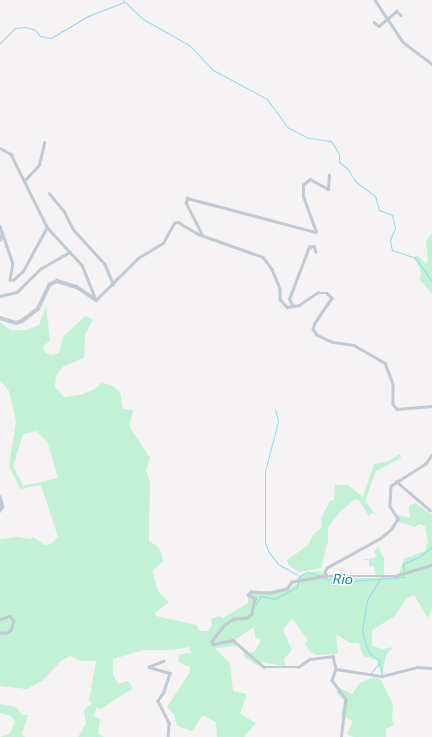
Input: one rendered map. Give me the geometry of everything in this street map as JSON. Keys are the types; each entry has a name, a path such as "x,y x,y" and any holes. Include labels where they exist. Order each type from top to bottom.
{"street":[{"path":"375,0 406,45 432,64"},
{"path":"374,22 379,26 388,20 396,11 401,15"},
{"path":"24,182 39,165 44,143"},
{"path":"0,148 12,154 24,182 47,227 89,276 96,300"},
{"path":"202,235 186,202 187,198 316,232 304,197 302,185 310,179 328,189 329,175"},
{"path":"49,193 64,212 73,229 106,264 113,284"},
{"path":"96,300 138,258 163,243 174,223 184,223 202,235 263,257 272,269 280,289 280,299 288,307 294,307 310,296 327,292 332,298 315,323 314,329 317,335 333,342 354,345 385,363 393,384 393,404 397,409 432,406"},
{"path":"0,226 13,263 10,280 13,280 23,270 47,227"},
{"path":"0,240 2,233"},
{"path":"294,307 289,299 309,247 312,245 316,252"},
{"path":"0,296 5,297 17,292 40,269 70,252"},
{"path":"0,318 16,323 22,321 38,309 49,285 57,281 77,287 96,300"},
{"path":"326,576 326,568 380,539 397,523 389,496 391,486 396,481 426,464 432,455"},
{"path":"396,481 430,510"},
{"path":"0,497 3,507 0,511"},
{"path":"341,737 346,704 332,680 336,668 335,657 330,656 310,659 298,667 264,667 233,640 213,644 212,641 225,625 234,619 248,618 252,614 255,598 248,595 251,592 269,594 288,589 296,581 305,578 401,574 432,565"},
{"path":"0,619 10,616 14,621 11,630 7,633 0,632"},
{"path":"164,660 150,667 170,673 164,692 158,701 169,723 168,737"},
{"path":"336,668 382,676 417,667 432,668"}],"green space":[{"path":"432,233 432,294 420,280 421,272 414,257 417,255 426,264 428,260 426,241"},
{"path":"46,305 50,341 43,346 45,353 52,355 59,353 63,337 85,316 93,320 85,334 84,358 64,366 56,376 55,387 64,397 81,395 95,389 102,383 111,385 120,392 123,409 133,410 129,426 150,458 146,470 150,482 149,541 157,546 162,554 163,561 153,570 155,582 160,594 169,602 155,613 156,616 196,625 200,631 208,631 212,625 211,619 219,616 223,618 248,603 248,597 251,593 268,594 287,590 300,582 296,578 306,573 318,571 336,578 374,578 404,575 432,566 432,608 428,618 414,595 407,598 395,616 372,630 372,646 383,649 393,647 386,655 382,676 377,660 363,656 359,643 350,643 336,634 338,654 316,655 309,651 305,643 308,640 292,618 283,630 292,650 284,659 285,666 260,662 256,665 244,656 243,650 247,653 254,652 260,642 260,639 255,638 254,627 236,639 236,646 215,648 230,663 233,691 247,694 240,714 256,723 244,737 217,737 216,722 203,715 192,731 177,726 174,715 167,707 190,672 190,667 178,662 180,654 191,653 189,647 172,650 144,650 113,659 113,674 118,684 128,681 133,688 101,709 97,707 93,716 100,719 98,734 104,737 78,737 86,724 84,710 92,704 89,701 96,661 80,661 70,656 62,660 42,681 27,689 0,686 0,539 18,537 31,539 33,537 44,545 51,544 58,537 41,485 20,489 9,466 16,421 9,391 0,380 0,322 10,330 26,330 39,325","holes":["36,431 47,441 58,478 23,486 13,466 23,434"]},
{"path":"400,454 401,458 376,471 365,501 377,516 372,513 369,516 358,499 354,500 339,513 328,528 328,541 321,568 299,572 289,566 287,560 308,545 313,535 322,527 321,518 330,501 334,500 335,485 348,485 363,497 374,464 388,461"},
{"path":"415,503 432,515 432,564 399,574 404,559 425,551 428,542 425,526 420,524 415,527 399,522 398,515 410,518 409,506"},
{"path":"378,546 384,559 384,575 376,575 374,566 369,566 369,560 362,560 377,557 374,552"},
{"path":"374,677 381,680 393,704 392,719 394,725 386,729 386,737 353,737 347,734 353,721 341,715 344,701 336,692 340,688 352,694 360,683"},
{"path":"0,704 16,707 22,715 28,715 22,734 25,737 0,737 9,734 15,722 11,716 0,713"}],"waterway":[{"path":"123,0 143,19 189,45 213,70 267,99 287,127 309,138 331,141 339,154 339,162 347,168 355,181 375,196 379,210 392,215 395,228 390,240 392,250 415,258 432,281"},
{"path":"0,43 15,28 26,27 35,30 40,36 51,38 88,16 124,2"},
{"path":"275,409 278,421 265,472 265,542 268,551 278,564 300,576"},
{"name":"Rio","path":"324,578 338,582 404,577 403,564 420,556 432,547"},
{"name":"Rio","path":"255,605 261,596 275,599 297,587 300,576 307,572 321,576"},
{"path":"380,579 367,600 362,631 370,654 379,660 382,674"},
{"path":"371,673 379,663"}]}
